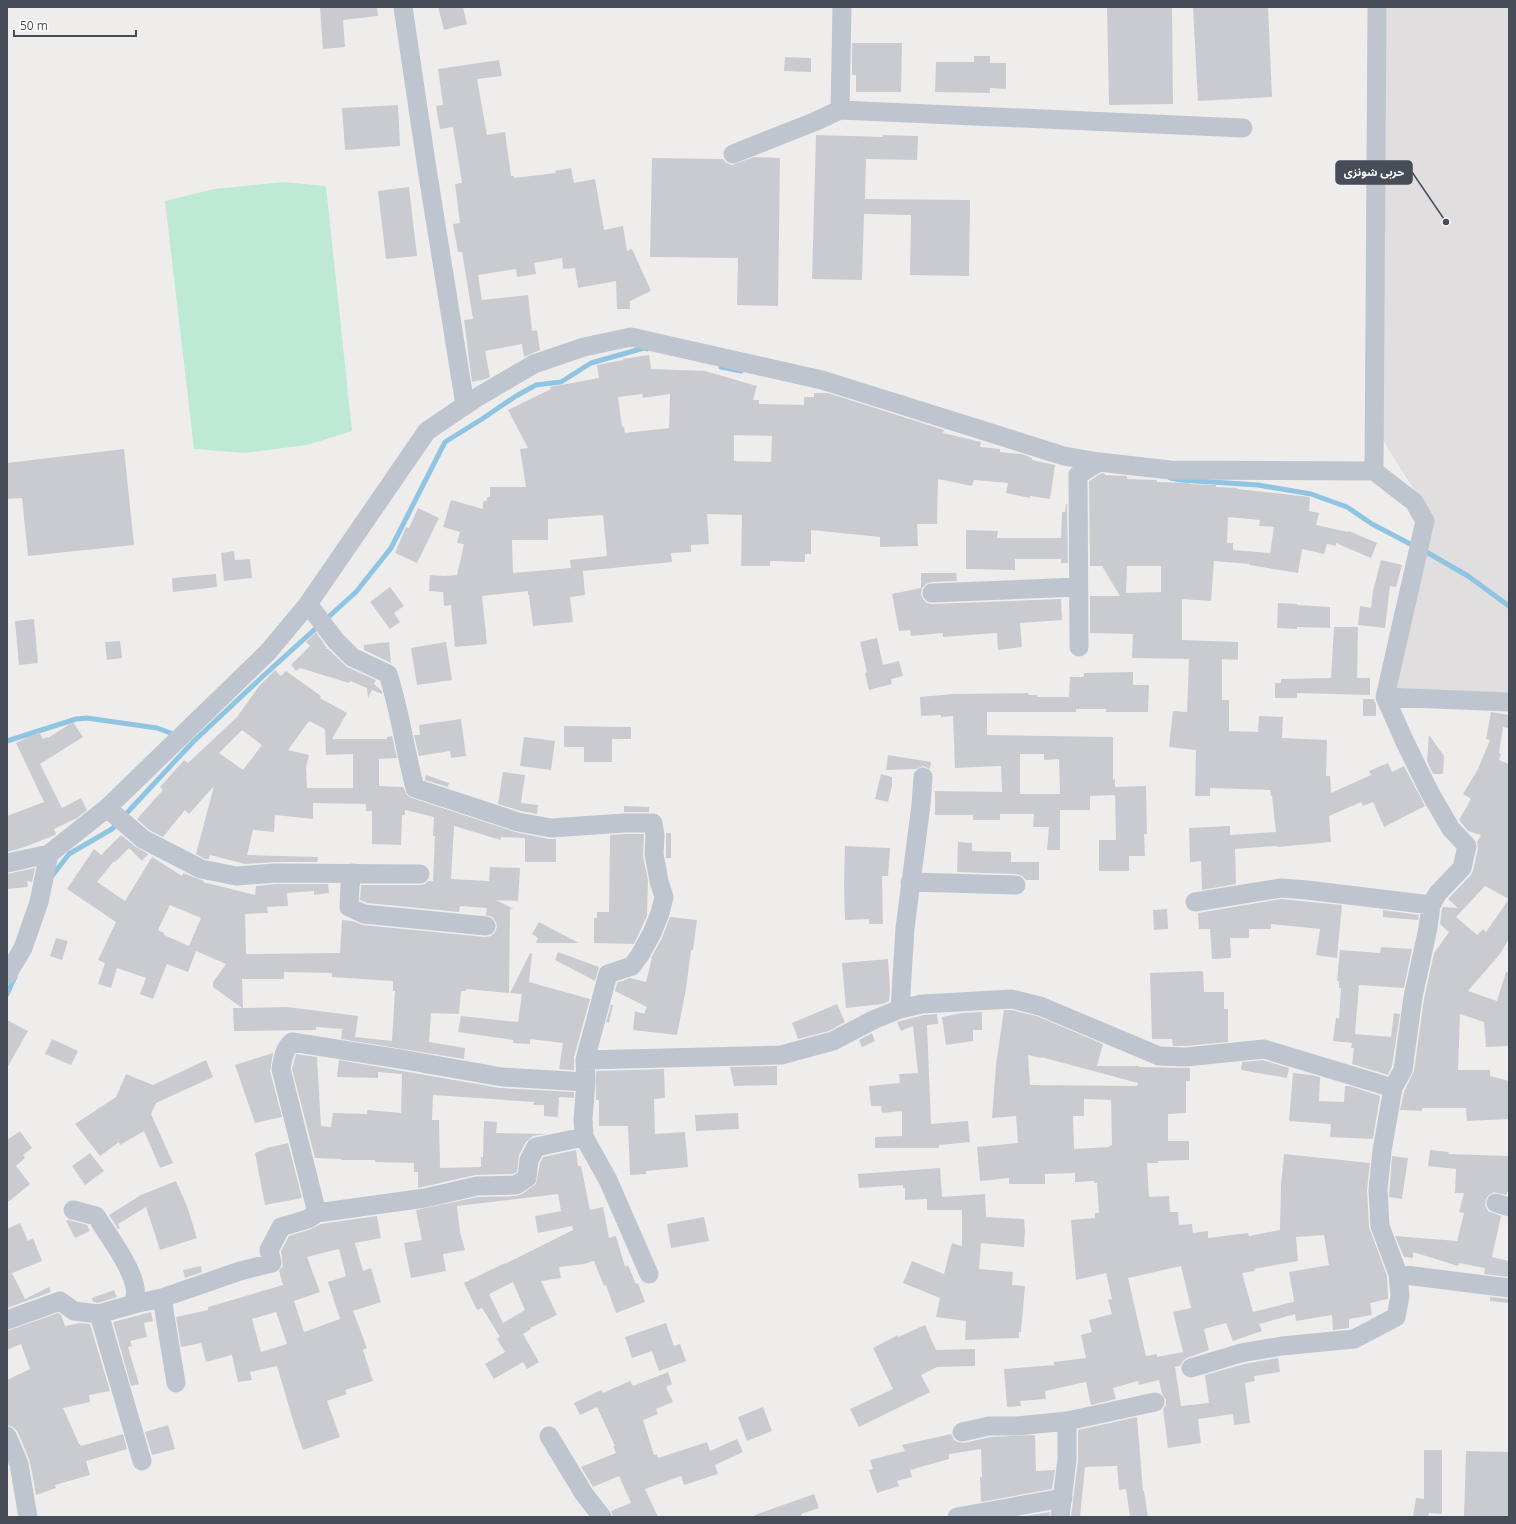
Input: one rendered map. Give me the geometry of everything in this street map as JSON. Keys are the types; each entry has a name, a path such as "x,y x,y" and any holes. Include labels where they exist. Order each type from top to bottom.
{"street":[{"path":"403,7 427,169 465,405"},
{"path":"840,110 842,7"},
{"path":"1374,471 1377,7"},
{"path":"733,154 814,122 840,110 1243,128"},
{"path":"7,863 50,854 106,808 268,652 308,604 428,431 465,405 534,364 584,347 631,337 822,380 1056,453 1099,462 1170,470 1374,471 1414,502 1425,521 1384,696 1430,793 1451,829 1467,846 1462,868 1438,893 1431,904 1428,928 1413,997 1403,1070 1393,1088 1382,1151 1378,1190 1380,1226 1398,1274 1400,1296 1396,1316 1354,1339 1268,1348 1241,1353 1191,1368"},
{"path":"1079,647 1078,475 1099,462"},
{"path":"932,593 1078,587"},
{"path":"308,604 336,641 352,656 388,674 394,692 406,754 415,788 518,822 551,828 624,823 653,823 655,836 654,854 659,881 664,897 652,934 640,955 632,966 608,974 585,1060 586,1082 583,1119 584,1137 608,1180 649,1274"},
{"path":"1384,696 1509,702"},
{"path":"900,1009 904,928 921,805 923,777"},
{"path":"106,808 143,839 201,869 236,876 276,873 420,874"},
{"path":"7,975 23,948 38,902 50,854"},
{"path":"353,873 350,885 349,907 364,914 486,926"},
{"path":"910,882 1016,885"},
{"path":"1195,902 1281,888 1431,904"},
{"path":"585,1060 781,1055 833,1041 873,1020 900,1009 922,1004 1012,999 1040,1006 1159,1056 1186,1057 1264,1049 1393,1088"},
{"path":"316,1213 281,1069 287,1046 292,1042 400,1058 502,1077 586,1082"},
{"path":"7,1320 60,1301 74,1311 99,1314 162,1298 240,1271 272,1263 269,1250 280,1227 308,1219 316,1213 426,1198 477,1186 516,1185 527,1178 530,1160 536,1147 584,1137"},
{"path":"72,1210 96,1216 133,1279 136,1290 134,1304"},
{"path":"1398,1274 1509,1288"},
{"path":"162,1298 176,1383"},
{"path":"99,1314 142,1461"},
{"path":"962,1432 989,1426 1017,1426 1067,1420 1155,1402"},
{"path":"1060,1517 1067,1459 1067,1420"},
{"path":"7,1436 19,1464 28,1517"},
{"path":"549,1436 584,1494 602,1517"},
{"path":"957,1517 1063,1498"}],"shaded area":[{"path":"1386,7 1509,7 1509,697 1394,693 1434,522 1381,437"}],"green space":[{"path":"283,182 326,186 352,431 307,445 245,453 194,449 165,201 214,189"}],"building":[{"path":"320,7 377,7 378,16 343,20 345,47 323,49"},
{"path":"438,7 463,7 467,24 444,30"},
{"path":"1107,7 1172,7 1173,104 1109,105"},
{"path":"1193,7 1268,7 1272,97 1198,101"},
{"path":"852,43 902,43 901,92 856,92 856,75 852,75"},
{"path":"974,56 990,56 990,63 1006,63 1006,89 990,88 990,93 935,92 936,62 974,62"},
{"path":"785,57 811,58 811,72 784,71"},
{"path":"499,60 502,76 477,79 487,135 505,132 511,176 514,176 514,178 556,173 555,171 571,168 574,183 595,179 604,230 623,226 627,251 632,249 651,291 630,301 630,309 617,309 616,281 578,288 575,268 563,269 562,258 534,263 536,274 517,277 516,269 478,275 482,300 528,295 532,331 537,330 540,350 524,357 522,344 485,351 490,377 472,382 464,320 473,319 462,252 458,252 453,224 460,223 455,184 462,183 453,127 440,129 436,106 443,105 438,69"},
{"path":"398,105 400,146 345,150 342,108"},
{"path":"816,135 883,137 883,135 918,136 917,160 866,159 865,199 970,200 969,276 910,275 911,215 864,214 862,280 812,279"},
{"path":"754,157 780,158 778,306 737,305 738,258 650,257 652,158 723,159 726,163 732,165"},
{"path":"409,187 417,256 386,259 378,191"},
{"path":"649,355 651,369 705,371 757,386 753,400 759,400 759,404 804,405 804,397 814,397 814,393 828,393 944,430 943,433 981,442 980,447 1000,449 1000,452 1022,454 1032,458 1032,460 1055,465 1050,499 1030,496 1030,498 1006,493 1008,483 974,480 972,486 938,479 937,524 917,524 918,546 880,547 880,537 811,530 811,554 805,554 805,562 770,561 770,566 741,566 742,515 707,514 709,544 691,545 691,552 671,553 672,562 583,571 585,595 570,597 573,622 533,626 528,591 482,596 487,644 455,647 451,605 444,606 443,592 429,591 430,575 457,575 464,544 457,543 460,532 443,527 451,500 483,509 483,501 487,501 487,497 490,497 490,487 526,487 520,449 528,448 508,410 551,389 550,387 599,378 597,365","holes":["642,394 643,398 670,394 669,428 625,433 624,426 622,427 618,397","734,435 772,436 771,462 734,461","603,515 607,556 570,560 571,568 513,573 512,540 548,540 548,519"]},
{"path":"124,449 134,545 28,556 22,498 7,499 7,463"},
{"path":"1102,473 1105,475 1127,476 1127,479 1216,485 1216,487 1237,488 1310,497 1309,511 1319,513 1316,525 1349,531 1377,543 1371,558 1336,543 1336,546 1327,544 1324,554 1302,549 1298,573 1249,565 1250,564 1214,561 1211,601 1182,599 1182,640 1238,642 1238,660 1222,659 1222,700 1229,700 1229,731 1258,732 1259,716 1283,717 1282,738 1327,740 1326,776 1330,776 1331,793 1371,775 1369,771 1388,763 1392,772 1404,766 1425,806 1384,827 1373,802 1363,806 1361,802 1329,816 1331,842 1235,849 1236,884 1202,890 1201,861 1190,862 1189,828 1230,826 1230,835 1276,832 1272,796 1270,790 1210,788 1210,796 1195,796 1196,750 1169,747 1173,711 1187,712 1189,659 1132,658 1133,634 1090,633 1090,596 1120,596 1102,566 1090,566 1089,481","holes":["1228,517 1260,520 1259,526 1274,527 1270,553 1233,550 1233,543 1227,543","1127,566 1161,566 1161,592 1126,593"]},
{"path":"1066,504 1068,563 1061,563 1061,559 1015,559 1015,570 966,569 966,530 998,531 997,538 1061,538 1062,512 1065,512"},
{"path":"418,508 439,518 417,563 395,553 406,527 409,528"},
{"path":"234,551 235,560 250,559 252,578 224,581 221,553"},
{"path":"1381,560 1402,565 1396,587 1390,586 1385,628 1358,625 1360,606 1371,608 1373,591"},
{"path":"921,573 956,573 957,581 932,582 926,584 922,588 921,594 927,603 1061,599 1062,620 1020,623 1022,647 998,650 997,633 943,637 943,633 911,636 910,630 899,631 892,594 921,588"},
{"path":"216,574 217,587 173,592 172,578"},
{"path":"390,587 404,606 394,613 400,622 390,629 370,602"},
{"path":"1278,603 1330,607 1330,628 1277,628"},
{"path":"34,619 38,663 19,665 15,621"},
{"path":"1334,627 1358,627 1357,678 1370,678 1370,695 1297,693 1297,698 1275,698 1275,683 1281,683 1281,679 1331,678"},
{"path":"316,632 327,648 325,649 328,649 347,667 376,680 374,684 382,691 382,694 372,690 368,698 367,688 350,681 349,683 300,668 296,671 291,665 310,646 306,642"},
{"path":"877,638 883,665 899,661 903,676 891,679 892,684 869,690 865,673 867,672 860,642"},
{"path":"120,641 122,658 107,660 105,642"},
{"path":"389,642 391,663 364,650 364,645"},
{"path":"446,642 452,680 417,685 411,648"},
{"path":"275,670 281,676 286,671 321,696 320,698 347,713 332,739 387,739 387,737 392,736 397,758 379,759 379,786 403,787 407,795 412,798 515,832 556,839 556,862 525,862 525,838 501,837 501,840 454,826 451,879 489,881 490,867 520,868 518,901 496,900 514,909 510,909 509,993 466,989 466,991 461,991 459,1014 431,1013 429,1042 465,1048 464,1059 341,1039 342,1030 344,1029 316,1027 316,1030 234,1031 233,1008 242,1008 213,987 213,982 226,964 196,951 188,972 167,964 153,999 140,994 146,978 117,968 111,988 98,984 105,963 98,960 116,922 67,889 94,849 101,855 121,835 148,854 142,861 129,848 115,862 114,861 97,882 125,901 152,857 182,876 183,873 204,881 203,882 255,895 256,886 276,884 328,884 329,893 314,895 314,891 287,893 288,906 267,907 268,913 245,914 246,954 340,953 342,920 352,921 363,925 485,937 491,936 495,932 497,927 496,922 492,917 486,915 487,908 460,906 459,912 367,903 360,900 361,885 420,885 425,884 428,881 433,881 435,836 433,836 434,817 405,810 405,815 402,815 401,845 372,844 372,811 366,811 366,804 313,803 313,819 275,815 274,832 253,830 247,855 318,857 317,862 245,864 210,855 209,859 205,859 196,854 214,786 189,814 185,810 163,837 149,830 137,819 163,790 160,787 184,760 188,763 237,717 260,685","holes":["309,721 325,729 326,755 353,754 353,788 307,788 306,767 309,755 288,750","242,730 262,745 243,770 219,753","170,905 201,918 189,946 164,935 164,933 158,930","284,972 332,973 332,977 393,981 393,991 395,991 392,1041 355,1037 358,1016 287,1007 243,1008 242,979 284,979"]},
{"path":"1133,672 1133,685 1149,685 1148,712 1106,712 1106,709 1076,709 1076,712 987,712 987,735 1113,737 1113,780 1115,779 1115,787 1146,786 1147,834 1144,834 1145,856 1129,856 1129,871 1099,871 1099,840 1116,840 1115,795 1090,796 1090,810 1060,810 1060,850 1047,850 1049,827 1033,827 1034,814 1000,814 1000,820 973,820 973,815 935,815 935,791 1002,792 1001,766 955,768 953,716 921,716 920,697 954,694 1028,693 1029,695 1037,695 1037,697 1069,697 1070,677 1083,677 1084,673","holes":["1020,754 1044,754 1044,760 1059,759 1060,794 1020,794"]},
{"path":"1363,699 1374,699 1376,705 1376,716 1363,716"},
{"path":"1491,712 1509,715 1509,728 1503,727 1499,753 1501,754 1499,760 1509,764 1509,899 1509,939 1500,954 1468,991 1497,1001 1506,972 1509,973 1509,1046 1486,1047 1484,1022 1460,1014 1458,1070 1490,1070 1490,1076 1509,1081 1509,1119 1467,1121 1466,1108 1422,1108 1422,1111 1400,1110 1404,1092 1414,1071 1424,999 1434,953 1449,932 1440,924 1442,909 1443,907 1458,908 1448,899 1473,871 1478,848 1477,842 1481,835 1468,831 1459,820 1471,799 1463,794 1478,769 1490,740 1486,739","holes":["1485,886 1509,899 1486,932 1483,929 1477,935 1456,917"]},
{"path":"461,719 466,756 451,758 450,751 419,756 414,735 420,735 419,725"},
{"path":"73,722 83,737 40,764 62,808 81,798 87,810 77,818 54,829 55,835 22,848 7,852 7,816 44,802 16,743 39,732 43,739 48,738"},
{"path":"564,726 631,727 631,739 612,739 612,762 584,762 584,747 564,747"},
{"path":"1429,735 1444,756 1443,774 1433,774 1427,761"},
{"path":"524,737 555,741 551,770 520,766"},
{"path":"888,755 931,762 930,769 923,766 916,769 886,770"},
{"path":"503,772 525,775 521,803 538,805 537,814 498,804"},
{"path":"881,774 892,777 892,786 888,802 875,799"},
{"path":"426,775 449,783 448,787 425,780"},
{"path":"624,806 649,807 649,812 624,812"},
{"path":"666,833 671,833 671,858 666,858"},
{"path":"644,834 643,856 648,880 647,916 634,944 594,943 594,918 597,918 597,912 609,912 610,835"},
{"path":"958,842 972,843 972,851 1011,852 1011,862 1039,862 1039,880 1026,880 1022,876 1016,874 957,872"},
{"path":"845,846 890,848 888,876 882,876 883,924 869,924 869,919 845,920"},
{"path":"35,868 32,882 27,881 28,887 7,889 7,874"},
{"path":"1281,899 1342,905 1337,958 1316,955 1320,929 1271,924 1271,929 1249,929 1249,938 1230,938 1231,958 1212,959 1210,929 1199,929 1198,913"},
{"path":"1167,909 1168,929 1154,930 1153,910"},
{"path":"1383,910 1419,915 1418,920 1383,917"},
{"path":"670,917 697,920 677,1035 633,1030 635,1011 644,1014 647,1007 615,991 617,983 630,978 646,982 651,958 662,938"},
{"path":"539,922 579,943 536,943 538,938 532,934"},
{"path":"56,938 68,941 62,960 50,956"},
{"path":"1381,947 1412,949 1404,988 1359,985 1355,1034 1391,1037 1394,1013 1400,1014 1392,1066 1388,1075 1352,1064 1354,1048 1351,1048 1352,1043 1333,1041 1336,1018 1339,1018 1341,988 1339,988 1339,981 1337,981 1340,950 1380,953"},
{"path":"558,952 599,967 595,981 555,960"},
{"path":"530,953 532,954 529,982 590,999 574,1057 574,1070 559,1069 563,1043 530,1039 530,1044 513,1043 513,1040 458,1032 461,1016 518,1022 522,994 510,993"},
{"path":"888,959 890,988 889,1001 882,1004 846,1008 842,963"},
{"path":"1203,971 1204,992 1224,992 1224,1009 1228,1009 1228,1042 1173,1046 1172,1039 1152,1039 1150,973"},
{"path":"837,1004 845,1022 829,1031 798,1039 792,1023"},
{"path":"611,1005 613,1005 609,1023 606,1022"},
{"path":"1004,1010 1011,1010 1037,1016 1103,1044 1097,1066 1190,1068 1190,1081 1186,1081 1186,1113 1168,1114 1168,1141 1189,1141 1189,1160 1158,1161 1158,1163 1147,1163 1149,1197 1169,1196 1170,1212 1178,1212 1179,1225 1192,1224 1193,1233 1208,1231 1208,1238 1248,1233 1249,1236 1280,1230 1281,1185 1284,1154 1370,1163 1367,1190 1369,1227 1387,1276 1388,1299 1370,1303 1372,1315 1349,1319 1349,1328 1333,1330 1332,1315 1296,1321 1295,1314 1259,1324 1262,1331 1233,1341 1226,1323 1204,1329 1209,1350 1187,1358 1180,1366 1175,1367 1181,1406 1209,1403 1205,1375 1244,1364 1278,1358 1280,1372 1254,1376 1255,1381 1245,1383 1250,1423 1234,1425 1233,1414 1198,1419 1201,1443 1168,1448 1163,1409 1166,1405 1166,1400 1162,1394 1159,1380 1139,1385 1138,1381 1113,1388 1116,1399 1091,1405 1086,1382 1045,1391 1046,1399 1020,1401 1021,1406 1007,1407 1004,1369 1054,1365 1054,1362 1086,1358 1081,1335 1092,1332 1089,1320 1112,1314 1108,1300 1112,1299 1106,1273 1076,1280 1071,1220 1095,1218 1095,1213 1099,1213 1097,1183 1094,1183 1094,1181 1075,1182 1075,1173 1045,1174 1045,1184 1009,1184 1009,1178 980,1181 977,1147 1018,1143 1016,1116 992,1118 996,1065","holes":["1028,1055 1041,1057 1138,1083 1137,1086 1030,1085","1084,1099 1111,1100 1112,1145 1109,1147 1074,1149 1073,1116 1084,1116","1324,1235 1329,1265 1289,1272 1294,1300 1293,1302 1253,1312 1242,1273 1255,1271 1254,1269 1298,1261 1296,1237","1181,1266 1191,1308 1173,1312 1183,1352 1157,1357 1157,1354 1146,1356 1128,1278"]},
{"path":"982,1012 982,1030 973,1030 973,1041 946,1045 942,1017 962,1013"},
{"path":"937,1014 938,1024 927,1025 931,1124 968,1121 970,1142 939,1145 939,1148 875,1148 875,1137 902,1136 902,1111 882,1113 881,1106 871,1106 869,1086 900,1083 899,1074 918,1073 913,1026 901,1031 897,1022 924,1015"},
{"path":"7,1020 28,1031 7,1068"},
{"path":"872,1033 875,1041 862,1047 859,1040"},
{"path":"52,1039 78,1051 71,1065 45,1054"},
{"path":"273,1053 270,1071 282,1117 255,1123 235,1065"},
{"path":"296,1054 317,1057 321,1126 331,1127 333,1113 367,1114 367,1110 401,1113 402,1074 378,1072 378,1078 337,1077 339,1060 500,1088 574,1092 574,1098 559,1097 558,1117 544,1116 544,1105 533,1105 534,1102 433,1095 432,1120 439,1120 440,1168 481,1167 481,1157 483,1157 484,1121 497,1122 496,1133 546,1134 533,1136 526,1142 519,1155 517,1172 513,1174 475,1175 418,1188 418,1172 414,1172 414,1163 315,1158 292,1069"},
{"path":"206,1060 213,1077 156,1103 151,1114 173,1163 160,1168 144,1131 120,1145 119,1142 100,1156 75,1124 116,1097 126,1074 153,1085"},
{"path":"1263,1060 1289,1068 1287,1078 1241,1070 1242,1062"},
{"path":"777,1066 777,1085 734,1086 730,1067"},
{"path":"664,1069 665,1098 654,1099 655,1134 685,1132 688,1167 646,1171 646,1174 630,1175 628,1126 599,1126 599,1100 596,1100 596,1071"},
{"path":"1293,1073 1320,1077 1319,1101 1344,1102 1345,1086 1350,1086 1380,1096 1373,1139 1330,1137 1331,1124 1289,1121"},
{"path":"738,1113 739,1129 696,1131 695,1115"},
{"path":"20,1131 32,1148 23,1155 25,1158 16,1166 30,1184 7,1203 7,1140"},
{"path":"288,1143 302,1198 265,1205 255,1153 267,1148"},
{"path":"576,1150 578,1166 581,1166 590,1210 603,1207 609,1238 616,1236 625,1267 628,1265 636,1284 638,1283 645,1302 616,1313 606,1285 604,1286 594,1261 584,1264 559,1267 561,1278 541,1281 557,1315 530,1328 531,1329 523,1334 539,1362 527,1369 523,1362 494,1379 485,1364 505,1352 497,1339 500,1337 482,1308 477,1310 464,1283 573,1230 572,1226 538,1233 535,1216 561,1211 558,1194 457,1206 460,1232 465,1250 443,1254 446,1271 411,1278 404,1243 422,1240 416,1210 478,1197 516,1196 522,1194 536,1184 540,1163 543,1157","holes":["513,1282 525,1310 503,1323 489,1294"]},
{"path":"1430,1150 1449,1152 1448,1154 1509,1156 1509,1192 1507,1192 1506,1195 1494,1192 1486,1199 1485,1205 1488,1211 1501,1216 1492,1257 1509,1261 1509,1277 1484,1274 1485,1268 1459,1263 1458,1266 1413,1252 1413,1258 1404,1257 1395,1236 1457,1241 1464,1213 1459,1212 1464,1193 1455,1193 1456,1169 1428,1166"},
{"path":"90,1153 104,1171 85,1185 72,1166"},
{"path":"1392,1156 1408,1158 1402,1199 1389,1197"},
{"path":"940,1168 942,1197 985,1194 986,1217 1024,1219 1024,1247 981,1243 979,1269 1013,1272 1012,1285 1025,1286 1021,1332 1019,1332 1019,1338 965,1340 966,1321 936,1317 940,1298 903,1283 912,1261 944,1274 952,1243 962,1246 962,1210 927,1210 927,1199 905,1200 905,1188 903,1188 903,1185 859,1188 858,1174"},
{"path":"176,1181 187,1206 197,1238 160,1250 146,1207 118,1224 120,1228 118,1229 109,1215 141,1195"},
{"path":"377,1216 381,1238 355,1243 363,1271 371,1268 381,1302 353,1311 367,1348 363,1350 373,1381 345,1390 347,1394 327,1401 340,1437 303,1450 277,1366 250,1372 252,1380 238,1382 232,1355 206,1362 201,1343 181,1347 176,1317 208,1310 208,1307 283,1285 279,1271 283,1266 281,1251 289,1236 321,1224","holes":["339,1249 346,1276 328,1282 340,1319 304,1332 294,1301 320,1292 307,1257","276,1312 287,1344 261,1352 252,1319"]},
{"path":"704,1217 709,1241 671,1248 667,1224"},
{"path":"69,1220 87,1225 90,1231 75,1238 66,1221"},
{"path":"20,1223 28,1241 33,1238 42,1261 12,1273 25,1299 49,1287 51,1292 7,1308 7,1229"},
{"path":"201,1266 202,1272 185,1278 183,1270"},
{"path":"114,1290 117,1297 98,1303 93,1302 92,1298"},
{"path":"1490,1297 1509,1299 1509,1303 1490,1301"},
{"path":"151,1312 153,1321 144,1323 147,1337 130,1341 132,1346 128,1347 139,1384 131,1386 113,1322"},
{"path":"58,1313 61,1315 65,1326 80,1323 90,1324 110,1391 89,1395 90,1402 63,1408 79,1444 81,1446 123,1434 127,1449 86,1461 90,1475 55,1485 56,1488 36,1495 30,1462 25,1449 17,1431 13,1427 7,1425 7,1380 30,1369 21,1344 7,1350 7,1331"},
{"path":"666,1323 674,1346 680,1344 686,1361 659,1371 652,1351 632,1358 625,1337"},
{"path":"925,1325 936,1350 975,1349 975,1366 937,1367 921,1375 930,1392 859,1427 850,1409 893,1389 873,1348 898,1335 898,1337"},
{"path":"668,1372 672,1384 666,1387 673,1402 656,1409 658,1414 643,1420 654,1455 657,1454 658,1458 707,1442 710,1451 737,1439 743,1452 715,1465 718,1474 684,1485 681,1476 645,1489 658,1517 613,1517 611,1511 631,1503 619,1476 593,1487 581,1467 616,1453 613,1446 615,1446 597,1407 580,1415 574,1403 601,1390 603,1393 630,1381 633,1386"},
{"path":"763,1407 772,1431 747,1441 738,1417"},
{"path":"1137,1417 1143,1491 1148,1517 1130,1517 1126,1489 1119,1490 1117,1466 1085,1467 1080,1517 1071,1517 1078,1460 1078,1430"},
{"path":"168,1425 175,1449 152,1455 145,1432"},
{"path":"951,1434 954,1440 964,1443 990,1437 1035,1435 1036,1471 1055,1470 1052,1489 981,1502 981,1449 949,1454 949,1459 910,1470 912,1477 897,1481 899,1486 877,1493 869,1470 873,1469 870,1460 905,1451 902,1445"},
{"path":"1424,1450 1442,1450 1442,1514 1429,1513 1428,1517 1413,1517 1416,1498 1424,1499"},
{"path":"1466,1451 1509,1452 1509,1517 1464,1517"},
{"path":"814,1494 819,1508 801,1514 802,1517 755,1517 755,1515"},
{"path":"1050,1512 1049,1517 1019,1517"}],"waterway":[{"path":"52,876 69,854 112,829 194,741 356,592 391,548 445,442 516,396 536,385 561,382 591,363 644,348 647,349"},
{"path":"721,367 741,371"},
{"path":"1170,478 1258,485 1311,494 1347,507 1372,524 1416,547"},
{"path":"1423,550 1468,576 1509,606"},
{"path":"7,741 76,719 87,718 157,728 176,735"},
{"path":"7,994 15,977"}],"place":[{"name":"حربی شونزی","path":"1446,222"}]}
